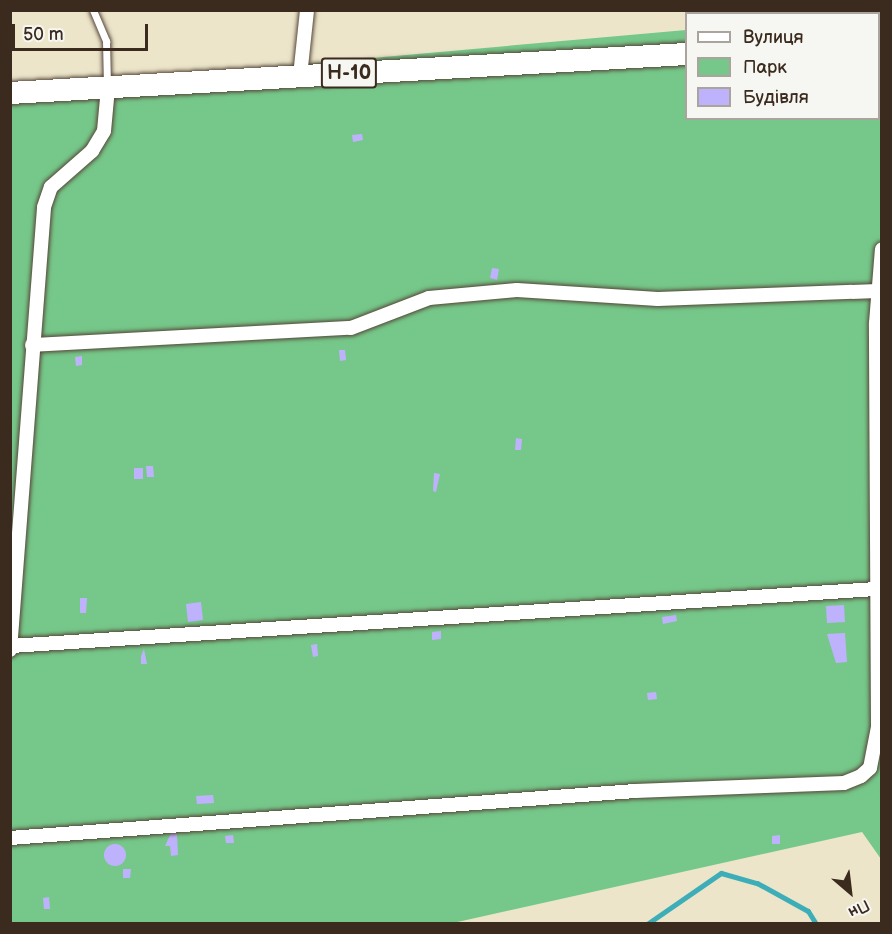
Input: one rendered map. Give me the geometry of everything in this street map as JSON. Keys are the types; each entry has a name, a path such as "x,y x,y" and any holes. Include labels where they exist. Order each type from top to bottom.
{"main road":[{"name":"Н-10","path":"10,93 685,54"}],"street":[{"path":"300,76 307,10"},
{"path":"10,651 32,345 40,305 44,207 51,187 92,151 104,131 108,88"},
{"path":"10,838 611,793 844,783 870,768 874,755 878,291 882,249"},
{"path":"32,345 351,328 429,298 517,290 658,299 878,291"},
{"path":"11,646 877,589"}],"lane":[{"path":"93,10 106,41 108,88"}],"green space":[{"path":"880,12 881,859 862,832 453,923 11,924 11,90 685,30 685,120 880,120"}],"building":[{"path":"362,134 363,140 353,142 352,135"},
{"path":"492,268 499,269 497,280 490,278"},
{"path":"339,350 345,350 346,360 340,361"},
{"path":"82,356 82,365 76,366 75,357"},
{"path":"516,438 522,439 521,450 515,450"},
{"path":"146,466 153,466 154,477 147,477"},
{"path":"134,468 143,468 143,479 134,479"},
{"path":"434,473 440,474 436,492 433,491"},
{"path":"80,598 87,598 86,613 80,613"},
{"path":"201,602 203,620 188,622 186,604"},
{"path":"844,605 845,622 827,623 826,606"},
{"path":"676,615 677,621 663,624 662,617"},
{"path":"441,631 441,639 432,640 432,632"},
{"path":"845,633 847,662 836,663 827,634"},
{"path":"317,644 318,656 313,657 311,645"},
{"path":"144,649 147,664 141,664 141,656"},
{"path":"656,692 657,699 648,700 647,693"},
{"path":"213,795 214,803 197,804 196,796"},
{"path":"171,833 177,834 178,855 171,856 170,846 165,846"},
{"path":"233,835 234,843 226,843 225,836"},
{"path":"780,835 780,844 772,844 772,836"},
{"path":"115,844 123,847 126,855 123,863 115,866 107,863 104,855 107,847"},
{"path":"123,869 131,869 130,878 123,878"},
{"path":"49,897 50,909 44,909 43,898"}],"waterway":[{"path":"647,924 721,873 757,883 808,911 816,924"}]}
